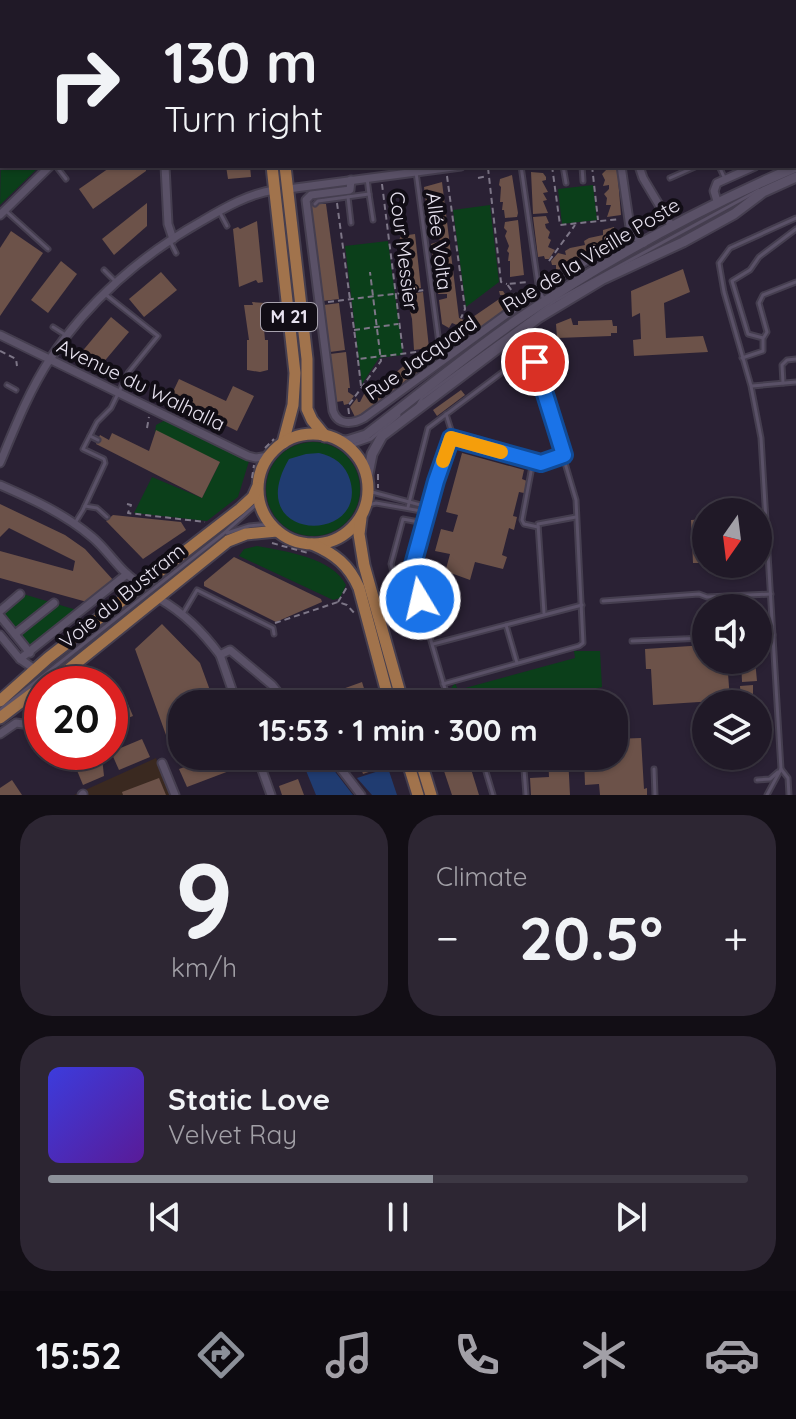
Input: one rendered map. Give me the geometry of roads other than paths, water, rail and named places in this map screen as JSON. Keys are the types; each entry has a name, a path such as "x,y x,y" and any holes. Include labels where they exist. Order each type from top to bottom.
{"main road":[{"name":"M 21","path":"273,168 281,190 307,359 307,409 312,420 331,438"},
{"name":"M 21","path":"283,443 293,405 295,373 281,190 285,168"},
{"name":"Rue de la Vieille Poste","path":"367,483 369,462 376,445 388,431 546,302 717,201 794,168"},
{"name":"Rue de la Vieille Poste","path":"331,438 361,438 521,324 603,279 683,242 796,175"},
{"path":"41,666 141,584 240,509 253,497 258,486 265,454 303,435 331,438 348,447 361,464 367,483 359,534 364,565 399,690"},
{"path":"258,486 259,502 274,528 310,549 337,557 353,575 386,690"},
{"path":"310,549 340,537 352,528 363,511"},
{"path":"69,666 228,541 274,528"},
{"path":"0,701 24,680"},
{"path":"0,718 24,700"},
{"path":"410,770 418,795"},
{"path":"423,770 431,795"}],"street":[{"path":"2,212 51,168"},
{"path":"165,168 171,240"},
{"path":"621,168 631,234 644,243"},
{"path":"640,168 674,229"},
{"path":"717,201 714,188 725,179 750,168"},
{"path":"0,463 29,397 67,337 91,307 171,240 219,211 281,190 416,169"},
{"name":"Rue Jacquard","path":"351,180 350,190 311,195 306,200 333,411 343,422 355,423 364,418 552,281 631,234"},
{"name":"Avenue du Walhalla","path":"0,335 248,456 256,458 265,454"},
{"path":"0,485 75,523 141,584"},
{"path":"20,659 127,574"},
{"path":"20,594 0,614 30,653"},
{"path":"158,598 183,613 203,632 220,655 232,690"},
{"path":"15,634 54,603"},
{"path":"0,635 20,659 30,666"},
{"path":"220,655 230,650 276,690"},
{"path":"0,734 16,723 23,724"},
{"path":"162,763 175,795"},
{"path":"262,770 271,795"},
{"path":"342,770 361,795"}],"lane":[{"path":"55,168 66,179"},
{"path":"521,168 539,291 546,302"},
{"path":"563,168 566,183"},
{"path":"582,168 583,181"},
{"path":"670,178 692,168"},
{"path":"720,168 725,179"},
{"name":"Allée Volta","path":"416,169 442,362"},
{"path":"443,684 582,645 575,495 535,362 539,349 521,324 555,301 663,244 674,229 796,175"},
{"path":"367,178 373,220"},
{"path":"746,196 763,192"},
{"path":"315,204 318,201 369,194"},
{"path":"348,197 351,223"},
{"path":"219,211 227,226"},
{"path":"2,212 48,249"},
{"path":"771,594 761,438 751,386 724,292 719,263 730,248 796,218"},
{"path":"763,338 748,334 732,281 750,270 759,257 796,229"},
{"path":"171,240 176,253"},
{"path":"104,270 117,283"},
{"path":"742,358 763,351 763,338 767,332 759,303 763,295 796,282"},
{"path":"75,523 105,463 104,459 83,449 97,422 111,408 128,373 158,336 105,294"},
{"path":"53,327 67,337"},
{"path":"409,505 428,428 525,355"},
{"path":"783,383 782,365 787,360 796,359"},
{"path":"751,386 796,382"},
{"path":"7,385 16,390"},
{"path":"348,447 371,439 412,400"},
{"path":"443,690 411,572 451,438 452,431 446,414"},
{"path":"90,436 98,440"},
{"path":"451,438 541,463 564,455"},
{"path":"533,461 522,520 524,524 538,527"},
{"path":"367,483 372,492 427,512"},
{"name":"Voie du Bustram","path":"0,710 223,534 259,502"},
{"path":"363,511 376,503 428,507"},
{"path":"85,506 97,508 107,517"},
{"path":"544,615 538,527 541,523 576,517"},
{"path":"411,572 394,576 391,564 403,519 424,523"},
{"name":"Voie du Bustram","path":"223,534 249,526 274,528"},
{"path":"183,613 197,590 273,628 274,634"},
{"path":"603,601 692,595"},
{"path":"433,644 582,605"},
{"path":"767,795 781,769 772,614"},
{"path":"506,625 517,663"},
{"path":"632,641 692,639"},
{"path":"654,769 655,795"},
{"path":"757,780 770,779 781,769"},
{"path":"781,769 788,778 789,795"},
{"path":"486,770 493,795"},
{"path":"524,770 526,795"}],"water":[{"path":"319,453 330,456 346,470 351,501 342,516 326,524 308,525 292,520 281,507 278,487 289,459"},
{"path":"306,770 334,770 353,795 316,795"},
{"path":"389,770 397,795 372,795 357,778"}]}
